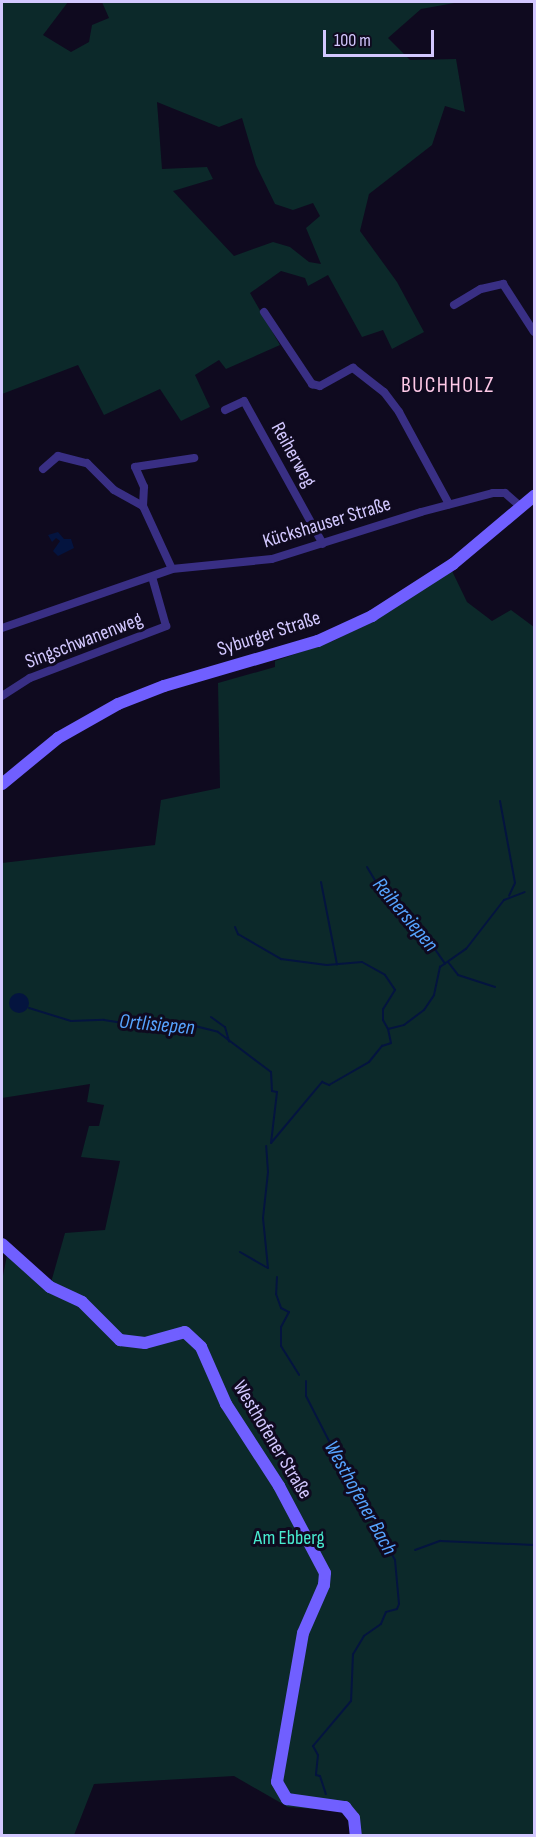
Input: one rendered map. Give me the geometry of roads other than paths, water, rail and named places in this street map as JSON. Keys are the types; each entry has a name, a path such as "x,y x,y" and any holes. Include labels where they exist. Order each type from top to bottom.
{"street":[{"path":"454,305 481,289 503,284 534,332"},
{"path":"264,312 312,384 320,386 353,368 384,392 399,412 449,504"},
{"name":"Reiherweg","path":"225,410 244,401 323,544"},
{"path":"42,469 58,456 76,458 87,463 114,490 143,506"},
{"path":"172,569 143,506 144,487 135,467 194,458"},
{"name":"Kückshauser Straße","path":"2,628 172,569 261,561 449,504 499,492 521,507"},
{"name":"Syburger Straße","path":"2,784 58,738 118,704 164,686 318,641 372,616 439,574 534,496"},
{"name":"Singschwanenweg","path":"2,696 30,678 166,626 152,577"},
{"name":"Westhofener Straße","path":"2,1244 50,1287 82,1302 120,1340 145,1343 185,1332 201,1347 226,1404 279,1486 324,1573 324,1585 303,1633 276,1782 287,1799 345,1807 354,1818 356,1836"}],"water":[{"path":"58,532 64,539 71,539 74,548 58,556 53,551 60,541 56,538 52,542 48,535"},
{"path":"19,993 26,996 29,1003 26,1010 19,1013 12,1010 9,1003 12,996"}],"waterway":[{"path":"500,801 515,883 509,896"},
{"name":"Reihersiepen","path":"367,867 381,890 425,935 445,964"},
{"path":"321,882 337,964"},
{"name":"Westhofener Bach","path":"271,1143 322,1082 329,1085 369,1062 382,1046 391,1043 388,1029 404,1025 424,1010 434,995 440,967 466,949 504,900 525,892"},
{"path":"235,927 238,934 281,959 327,965 362,962 385,975 395,990 383,1009 383,1020 388,1029"},
{"path":"448,962 458,975 495,987"},
{"name":"Ortlisiepen","path":"29,1008 71,1021 104,1020 148,1027 183,1023 218,1032 271,1072 272,1091 277,1092 271,1143"},
{"path":"211,1017 225,1027 229,1041"},
{"name":"Westhofener Bach","path":"240,1252 268,1268 263,1218 268,1172 266,1146"},
{"name":"Westhofener Bach","path":"277,1277 276,1294 281,1308 289,1312 281,1327 281,1346 299,1375"},
{"name":"Westhofener Bach","path":"306,1381 306,1396 395,1560 399,1604 397,1609 386,1612 381,1624 364,1636 353,1654 351,1701 313,1746 318,1755 316,1775 320,1776 326,1794"},
{"path":"415,1550 440,1541 534,1545"}],"district":[{"name":"BUCHHOLZ","path":"448,386"}],"park label":[{"name":"Am Ebberg","path":"289,1538"}]}
